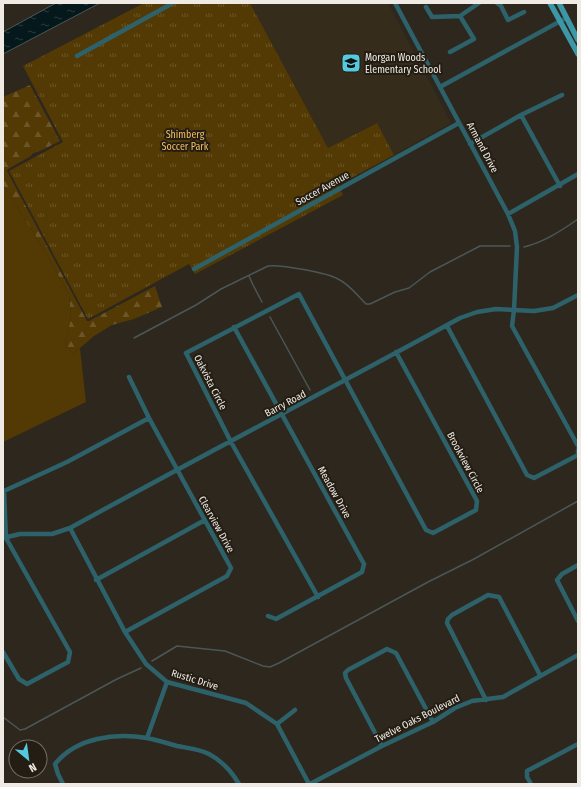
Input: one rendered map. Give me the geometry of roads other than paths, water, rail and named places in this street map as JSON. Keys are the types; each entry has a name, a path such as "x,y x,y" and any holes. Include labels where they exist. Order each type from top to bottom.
{"main road":[{"path":"550,3 578,54"},
{"path":"559,3 578,40"}],"street":[{"path":"77,56 173,3"},
{"name":"Armand Drive","path":"395,3 508,214 515,231 517,247 512,326 578,446"},
{"path":"426,7 432,17 460,16 479,3"},
{"path":"497,3 501,6 508,20 524,12"},
{"path":"450,52 474,39 460,16"},
{"path":"440,87 566,18"},
{"path":"470,144 521,115 562,95"},
{"path":"521,115 560,186"},
{"name":"Soccer Avenue","path":"194,269 459,123"},
{"path":"508,214 560,186 578,174"},
{"name":"Oakvista Circle","path":"318,597 231,442 186,353 299,294 345,381"},
{"name":"Barry Road","path":"5,538 20,534 52,534 70,528 177,468 231,442 396,352 477,312 496,309 534,311 553,308 578,295"},
{"path":"447,326 526,475 534,478 578,455 578,450"},
{"name":"Meadow Drive","path":"234,327 364,564 362,572 318,597 276,619 268,616"},
{"name":"Brookview Circle","path":"345,381 426,530 433,533 476,510 477,501 396,352"},
{"name":"Clearview Drive","path":"125,632 227,576 231,568 149,418 129,377"},
{"path":"3,652 18,680 27,684 68,662 70,652 5,538 4,491 67,462 149,418"},
{"path":"96,580 205,520"},
{"name":"Rustic Drive","path":"70,528 96,580 125,632 146,664 167,682 246,703 277,724 310,784"},
{"path":"578,565 562,574 557,580 578,621"},
{"path":"486,700 447,623 452,614 488,595 500,597 540,675"},
{"path":"382,746 346,678 345,673 386,649 396,654 433,722"},
{"name":"Twelve Oaks Boulevard","path":"310,784 382,746 433,722 455,708 472,701 503,697 578,655"},
{"path":"148,738 167,682"},
{"path":"277,724 295,710"},
{"path":"63,784 55,764 62,755 92,740 113,735 148,738 209,754 232,772 239,784"},
{"path":"531,784 527,777 528,771 578,744"}],"water":[{"path":"56,3 100,3 3,54 3,32"}],"waterway":[{"path":"524,247 552,236 578,219"},
{"path":"134,338 196,305 221,289 268,266 293,268 333,277 346,284 366,304 370,304 395,292 409,288 430,272 480,246 510,246"},
{"path":"249,276 262,302"},
{"path":"270,317 310,390"},
{"path":"152,661 177,646 225,651 263,666 270,667 474,559 578,501"},
{"path":"3,717 20,730 25,729 117,679 141,668"}],"place":[{"name":"Morgan Woods Elementary School","path":"351,63"}],"park label":[{"name":"Shimberg Soccer Park","path":"185,140"}]}
